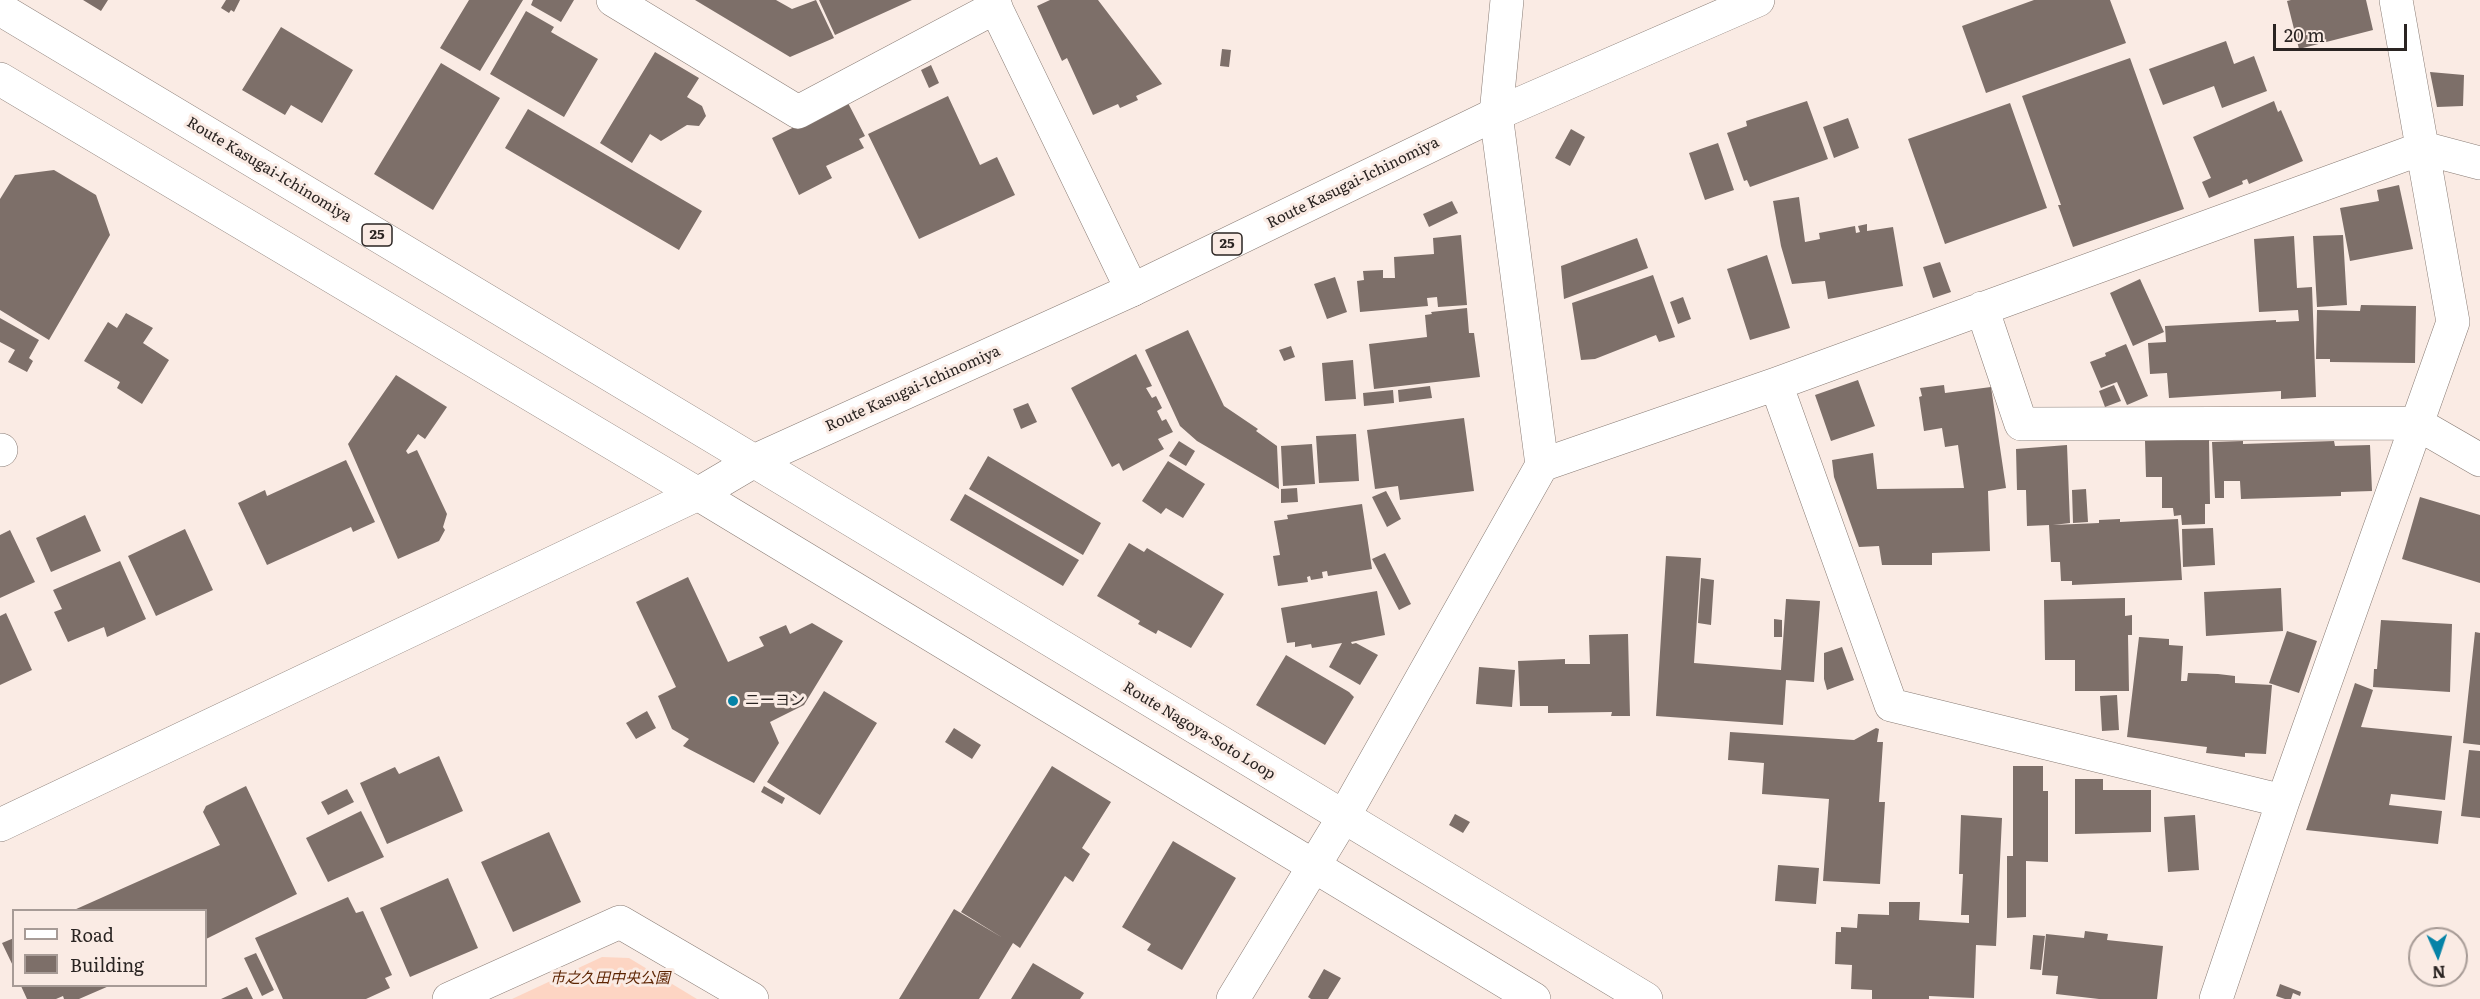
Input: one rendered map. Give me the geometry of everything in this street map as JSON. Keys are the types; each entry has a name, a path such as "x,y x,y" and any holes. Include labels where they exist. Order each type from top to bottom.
{"street":[{"path":"614,0 798,112 994,3 1132,290"},
{"path":"1233,999 1343,818 1542,465 1496,114 1507,0"},
{"name":"Route Kasugai-Ichinomiya","path":"0,825 698,494 754,461 1132,290 1496,114 1758,0"},
{"path":"2216,999 2283,801 2453,322 2396,0"},
{"name":"Route Kasugai-Ichinomiya","path":"0,9 754,461"},
{"path":"0,79 698,494 1534,999"},
{"path":"1542,465 1776,384 2423,148 2480,163"},
{"path":"1982,308 2021,424 2416,423 2480,460"},
{"path":"1776,384 1891,705 2283,801"},
{"name":"Route Nagoya-Soto Loop","path":"754,461 1646,999"},
{"path":"448,999 620,922 752,999"}],"green space":[{"name":"市之久田中央公園","path":"602,957 629,958 697,999 512,999"}],"building":[{"path":"83,0 108,0 101,11"},
{"path":"226,0 240,0 234,12 231,10 229,13 221,8"},
{"path":"469,0 523,0 480,71 440,48"},
{"path":"533,0 574,0 561,22 531,5"},
{"path":"695,0 776,0 792,9 816,0 834,38 790,57"},
{"path":"819,0 912,0 835,35"},
{"path":"1050,0 1098,0 1162,84 1136,96 1138,100 1120,108 1118,104 1093,115 1067,58 1062,61 1037,6"},
{"path":"2034,0 2110,0 2126,43 1986,93 1962,26"},
{"path":"2366,0 2373,30 2299,49 2287,1"},
{"path":"526,11 554,27 551,32 598,59 564,117 490,74"},
{"path":"281,27 353,70 322,123 291,105 285,115 242,90"},
{"path":"2226,41 2234,64 2254,56 2267,91 2222,108 2214,86 2163,105 2149,69"},
{"path":"1222,49 1231,50 1229,67 1220,66"},
{"path":"655,52 699,78 687,97 702,106 706,116 699,126 687,125 661,141 650,134 632,163 600,143"},
{"path":"2130,58 2184,209 2073,247 2058,205 2061,205 2022,96"},
{"path":"441,63 500,98 433,210 374,174"},
{"path":"931,65 939,83 929,88 921,70"},
{"path":"2430,72 2464,75 2463,106 2437,107"},
{"path":"948,96 980,165 997,157 1015,195 919,239 868,134"},
{"path":"847,101 865,136 859,139 864,148 826,166 832,178 799,195 772,138"},
{"path":"1807,101 1828,159 1750,187 1747,180 1744,181 1727,133 1747,126 1746,121"},
{"path":"2274,101 2278,112 2281,110 2303,161 2249,184 2247,179 2242,181 2243,184 2209,198 2202,182 2211,178 2193,137"},
{"path":"2010,103 2047,208 1945,244 1908,139"},
{"path":"528,109 702,211 679,250 505,148"},
{"path":"1848,118 1859,148 1834,158 1823,127"},
{"path":"1571,129 1585,137 1570,166 1555,158"},
{"path":"1718,143 1734,190 1705,200 1689,153"},
{"path":"54,170 96,195 110,235 49,340 0,310 0,199 15,175"},
{"path":"2399,185 2413,249 2350,261 2340,208 2379,201 2377,190"},
{"path":"1799,197 1805,242 1820,239 1819,233 1855,226 1856,233 1860,232 1858,226 1867,224 1867,231 1893,227 1903,286 1828,299 1825,281 1792,284 1781,246 1773,201"},
{"path":"1452,201 1458,213 1429,227 1423,214"},
{"path":"1461,235 1467,305 1438,307 1437,297 1427,298 1428,306 1360,312 1357,281 1364,280 1363,271 1383,270 1383,278 1395,278 1394,257 1434,254 1433,238"},
{"path":"2343,235 2347,305 2317,307 2313,236"},
{"path":"2294,236 2297,288 2312,287 2316,397 2281,399 2281,391 2169,398 2167,373 2150,374 2148,343 2166,342 2165,326 2276,320 2276,322 2299,321 2298,310 2259,312 2254,239"},
{"path":"1637,238 1648,268 1564,299 1561,266"},
{"path":"1767,255 1790,328 1750,340 1727,269"},
{"path":"1940,262 1951,292 1933,298 1923,267"},
{"path":"1653,275 1675,337 1659,342 1656,335 1595,359 1581,360 1572,303"},
{"path":"1335,277 1347,312 1327,319 1314,284"},
{"path":"2140,279 2164,332 2133,346 2110,293"},
{"path":"1683,297 1691,319 1678,324 1670,302"},
{"path":"2361,305 2416,306 2415,363 2330,362 2330,359 2316,359 2317,310 2360,311"},
{"path":"1467,308 1469,333 1474,333 1480,377 1374,389 1369,344 1427,337 1425,315 1432,314 1431,312"},
{"path":"126,313 153,328 143,343 169,360 142,404 117,388 120,382 84,361 108,322 117,328"},
{"path":"0,318 39,340 29,358 33,361 27,372 8,362 15,350 0,342"},
{"path":"1188,330 1224,406 1258,429 1256,431 1277,446 1279,489 1197,441 1180,426 1145,350"},
{"path":"2126,344 2148,396 2127,405 2117,382 2101,388 2090,362"},
{"path":"1291,346 1295,357 1284,361 1279,350"},
{"path":"1136,354 1152,386 1146,388 1152,398 1156,396 1162,408 1157,411 1162,421 1166,419 1173,432 1158,439 1164,449 1123,471 1119,463 1112,467 1071,388"},
{"path":"1353,360 1356,399 1325,401 1322,363"},
{"path":"396,375 447,407 425,439 418,434 406,451 408,454 417,450 447,514 443,527 445,530 439,541 398,559 348,444"},
{"path":"1858,380 1875,426 1831,441 1815,395"},
{"path":"1944,385 1945,393 1991,387 2006,488 1988,491 1990,551 1932,553 1932,565 1882,565 1879,546 1859,547 1834,477 1832,460 1873,453 1877,489 1964,488 1958,445 1945,447 1942,428 1924,431 1919,397 1922,396 1920,388"},
{"path":"2114,385 2121,401 2105,407 2099,391"},
{"path":"1430,386 1432,398 1399,402 1398,390"},
{"path":"1393,390 1394,403 1364,406 1363,393"},
{"path":"1028,403 1037,422 1021,429 1013,409"},
{"path":"1464,418 1474,491 1400,500 1398,486 1375,489 1367,430"},
{"path":"1356,434 1359,481 1319,483 1316,436"},
{"path":"2209,439 2210,504 2205,504 2205,524 2182,525 2181,515 2174,516 2173,508 2162,508 2162,477 2146,477 2145,441"},
{"path":"1179,441 1195,451 1186,466 1169,456"},
{"path":"2243,441 2243,444 2334,441 2335,446 2370,445 2372,491 2341,492 2341,496 2241,499 2240,481 2224,481 2224,498 2215,498 2212,442"},
{"path":"1312,444 1315,484 1283,486 1281,446"},
{"path":"2067,445 2070,523 2053,525 2099,523 2099,520 2120,519 2120,522 2178,519 2182,580 2072,585 2072,581 2061,581 2060,562 2051,562 2049,525 2027,526 2026,490 2017,490 2016,449"},
{"path":"988,456 1101,523 1083,555 969,489"},
{"path":"346,460 375,522 353,532 351,527 267,565 238,503 265,490 267,496"},
{"path":"1168,461 1205,484 1183,518 1166,508 1161,514 1142,501"},
{"path":"1297,488 1298,502 1281,503 1281,489"},
{"path":"2086,489 2088,522 2073,523 2072,490"},
{"path":"1386,491 1401,519 1387,527 1372,497"},
{"path":"965,494 1079,560 1063,586 950,520"},
{"path":"2420,497 2480,515 2480,583 2402,559"},
{"path":"1362,504 1372,569 1328,576 1327,571 1322,572 1323,578 1311,580 1310,576 1307,577 1308,582 1278,586 1273,556 1280,555 1274,521 1288,519 1287,515"},
{"path":"85,515 101,551 51,572 36,538"},
{"path":"2213,528 2215,565 2183,567 2182,529"},
{"path":"185,529 213,590 156,616 128,556"},
{"path":"10,530 35,582 0,598 0,535"},
{"path":"1129,543 1144,552 1147,548 1224,594 1191,648 1158,630 1156,634 1138,624 1140,621 1097,596"},
{"path":"1385,553 1411,604 1399,610 1372,559"},
{"path":"1666,556 1701,558 1694,663 1781,670 1786,599 1820,601 1814,682 1786,680 1783,725 1656,716"},
{"path":"120,561 146,619 107,637 104,627 68,642 54,612 62,609 53,590"},
{"name":"ニーヨン","path":"688,577 728,662 764,646 759,637 786,625 790,634 812,623 843,641 804,705 770,722 779,743 754,783 683,746 689,739 672,729 658,696 676,687 636,602"},
{"path":"1701,578 1714,580 1711,625 1698,623"},
{"path":"2281,588 2283,631 2206,636 2204,592"},
{"path":"1377,591 1385,635 1351,642 1378,655 1360,685 1329,667 1342,643 1312,648 1311,644 1295,647 1295,642 1287,643 1281,608"},
{"path":"2125,598 2125,616 2132,615 2132,635 2128,635 2129,691 2075,691 2075,660 2045,660 2044,600"},
{"path":"6,613 32,670 0,685 0,616"},
{"path":"1774,619 1782,620 1782,637 1774,637"},
{"path":"2381,620 2452,624 2450,692 2373,687 2374,669 2377,669"},
{"path":"2287,631 2317,641 2299,693 2269,683"},
{"path":"2475,632 2480,633 2480,745 2463,743"},
{"path":"1628,634 1630,716 1611,716 1612,712 1548,713 1548,706 1520,706 1518,661 1565,659 1565,664 1590,664 1589,635"},
{"path":"2139,637 2169,639 2169,645 2183,646 2181,681 2187,681 2188,673 2218,674 2235,676 2235,683 2272,685 2266,754 2245,753 2245,757 2206,753 2207,747 2127,737"},
{"path":"1842,647 1854,680 1827,690 1824,679 1824,653"},
{"path":"1286,655 1354,697 1325,745 1256,705"},
{"path":"1479,667 1515,670 1512,707 1476,704"},
{"path":"2355,683 2373,690 2361,727 2452,736 2445,800 2391,794 2389,805 2442,811 2438,844 2306,830"},
{"path":"824,691 877,723 820,815 767,782"},
{"path":"2117,695 2119,730 2102,731 2100,696"},
{"path":"647,711 656,728 636,739 626,723"},
{"path":"954,728 981,745 972,759 945,742"},
{"path":"1876,728 1879,729 1877,742 1883,742 1879,802 1885,802 1880,884 1823,881 1829,799 1762,794 1764,763 1728,760 1730,732 1854,740"},
{"path":"2469,750 2480,751 2480,818 2461,816"},
{"path":"439,756 463,811 387,844 360,783 395,767 399,774"},
{"path":"1052,766 1111,802 1082,848 1090,854 1073,882 1065,876 1020,948 1013,943 979,999 899,999 954,909 1003,938 961,912"},
{"path":"2013,766 2043,766 2043,791 2048,791 2048,862 2026,861 2026,917 2007,918 2007,856 2013,856"},
{"path":"2075,779 2103,779 2103,790 2151,790 2151,832 2075,834"},
{"path":"246,786 297,894 207,939 207,909 76,909 220,845 203,812 206,806"},
{"path":"764,786 785,798 782,804 761,792"},
{"path":"347,789 354,802 328,815 321,802"},
{"path":"361,811 384,857 328,882 306,838"},
{"path":"1455,814 1470,822 1463,833 1449,825"},
{"path":"1961,815 2002,818 1996,946 1976,945 1974,998 1929,996 1929,999 1872,999 1872,990 1851,989 1852,965 1835,964 1836,932 1841,932 1841,927 1857,928 1858,914 1889,915 1889,902 1920,902 1919,920 1969,923 1969,915 1961,915 1963,874 1959,874"},
{"path":"2195,815 2199,870 2168,872 2164,817"},
{"path":"549,832 581,902 513,932 481,862"},
{"path":"1173,841 1236,878 1182,970 1147,950 1151,944 1122,927"},
{"path":"1778,865 1819,868 1816,904 1775,901"},
{"path":"448,878 478,948 410,977 380,908"},
{"path":"348,897 356,913 363,911 392,975 385,978 390,988 366,999 283,999 255,938"},
{"path":"2085,931 2108,934 2107,940 2163,946 2157,999 2099,999 2056,994 2058,976 2042,975 2046,934 2084,938"},
{"path":"2033,935 2045,936 2041,970 2030,969"},
{"path":"12,939 12,964 2,943"},
{"path":"256,953 274,990 262,996 244,958"},
{"path":"1033,963 1084,993 1080,999 1011,999"},
{"path":"1324,969 1341,978 1328,999 1311,999 1308,997"},
{"path":"2280,984 2301,992 2300,996 2293,993 2291,999 2285,999 2276,996"},
{"path":"21,987 107,987 79,999 64,999 63,996 56,999 27,999"},
{"path":"247,987 253,999 221,999"}],"place":[{"name":"ニーヨン","path":"733,701"}]}
